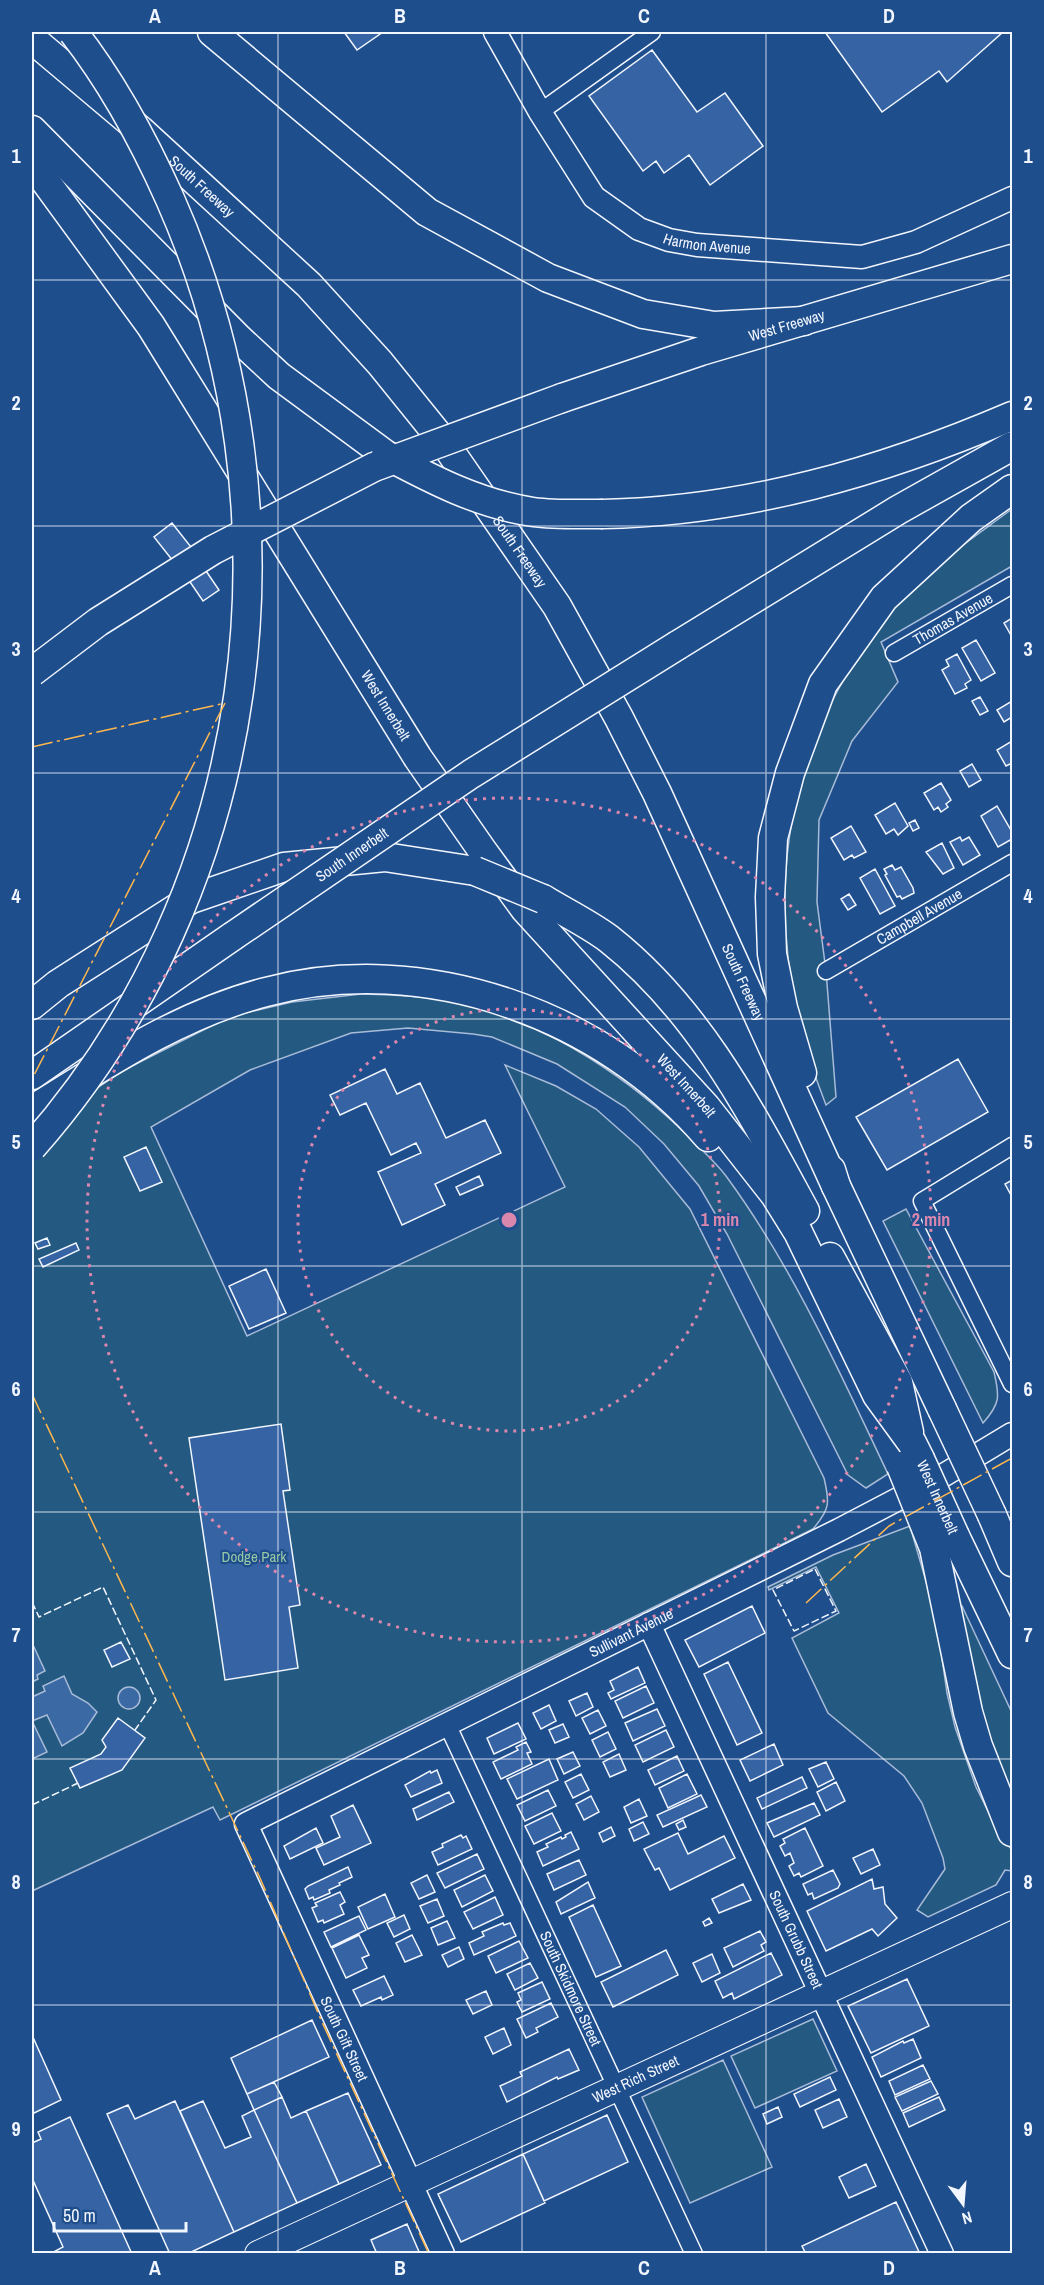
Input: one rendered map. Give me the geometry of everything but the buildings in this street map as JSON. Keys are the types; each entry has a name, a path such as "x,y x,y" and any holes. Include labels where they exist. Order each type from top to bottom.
{"highway":[{"path":"32,1148 63,1112 112,1044 142,991 189,886 222,783 234,724 248,611 249,565 238,429 217,329 188,240 151,157 106,80 73,32"},
{"path":"212,32 427,212 548,278 653,316 714,326 804,321"},
{"name":"South Freeway","path":"32,39 140,130 309,285 380,363 443,441 557,606 620,718 657,793 836,1186"},
{"path":"32,130 247,347 279,376 386,455 442,484 488,502 534,512 662,513 790,492 859,473 950,442 1012,416"},
{"name":"West Innerbelt","path":"32,163 151,326 296,557 418,758 482,850 525,909 706,1107 747,1156 787,1214 877,1395 911,1456 945,1542 1012,1654"},
{"name":"West Freeway","path":"32,672 99,622 223,544 374,467 562,398 804,321 1012,259"},
{"name":"South Innerbelt","path":"32,1075 471,774 898,510 1012,446"},
{"path":"1012,489 971,518 884,598 824,684 790,773 782,802 771,867 772,954 783,1008 836,1186 992,1515 1012,1562"},
{"path":"32,1005 58,984 191,899 284,867 385,857 475,871 543,899 607,938 638,964 668,994 724,1069 756,1119 898,1382 911,1456"},
{"path":"32,1110 118,1056 191,1018 265,992 347,979 390,979 440,984 487,995 535,1012 626,1062 693,1120 806,1249"},
{"path":"992,1515 1012,1537"},
{"path":"945,1542 968,1712 978,1746 1012,1832"}],"main road":[{"name":"West Rich Street","path":"258,2253 410,2184 615,2086 1012,1905"}],"street":[{"name":"Harmon Avenue","path":"495,32 540,112 594,197 639,229 688,243 862,257 916,242 1012,198"},
{"path":"540,112 652,32"},
{"name":"Thomas Avenue","path":"894,654 1012,585"},
{"name":"Campbell Avenue","path":"826,971 1012,863"},
{"path":"1012,1146 922,1201 1012,1384"},
{"name":"Sullivant Avenue","path":"246,1824 944,1475 1012,1434"},
{"name":"South Grubb Street","path":"650,1624 819,1993 942,2253"},
{"name":"South Skidmore Street","path":"447,1724 694,2253"},
{"name":"South Gift Street","path":"246,1824 443,2253"}],"green space":[{"path":"1012,509 1012,566 881,642 898,682 852,741 819,820 817,902 826,971 836,1097 826,1105 804,1038 790,970 785,904 789,839 803,775 826,714 859,654 903,597 942,561"},
{"name":"Dodge Park","path":"361,994 413,996 452,1001 529,1026 589,1058 645,1097 671,1120 722,1172 773,1247 814,1321 888,1474 866,1488 848,1475 727,1234 699,1186 664,1144 625,1107 557,1064 492,1037 473,1034 408,1028 351,1033 250,1070 151,1127 247,1336 565,1187 505,1065 556,1086 596,1109 639,1147 690,1209 824,1478 828,1500 826,1511 813,1529 220,1820 213,1807 32,1891 32,1132 124,1070 229,1017 292,1002"},
{"path":"906,1209 994,1372 998,1394 996,1405 983,1423 883,1221"},
{"path":"910,1526 936,1616 947,1693 955,1727 976,1787 1000,1835 1012,1850 1012,1871 1005,1870 996,1885 928,1917 917,1910 945,1869 922,1803 904,1776 828,1713 792,1638 839,1613 816,1567 769,1590 768,1587 833,1555"},
{"path":"962,1606 1012,1713 1012,1798 989,1739 955,1608"},
{"path":"813,2019 837,2071 755,2108 731,2056"},
{"path":"723,2060 772,2167 690,2203 642,2097"}],"shaded area":[{"path":"34,1647 45,1671 37,1675 38,1679 32,1682 32,1648"},
{"path":"64,1676 72,1694 88,1703 97,1712 83,1733 62,1746 47,1715 32,1721 32,1697 45,1691 43,1686"},
{"path":"129,1687 137,1690 140,1698 137,1706 129,1709 121,1706 118,1698 121,1690"},
{"path":"32,1721 47,1752 32,1759"}],"fence":[{"path":"815,1569 836,1611 794,1631 773,1590 815,1569"},
{"path":"32,1602 39,1617 103,1587 156,1700 135,1730"},
{"path":"32,1805 78,1783"}],"power":[{"path":"32,747 225,703 32,1079"},
{"path":"32,1394 260,1878 322,2022 429,2254"},
{"path":"806,1603 889,1526 1012,1458"}]}
